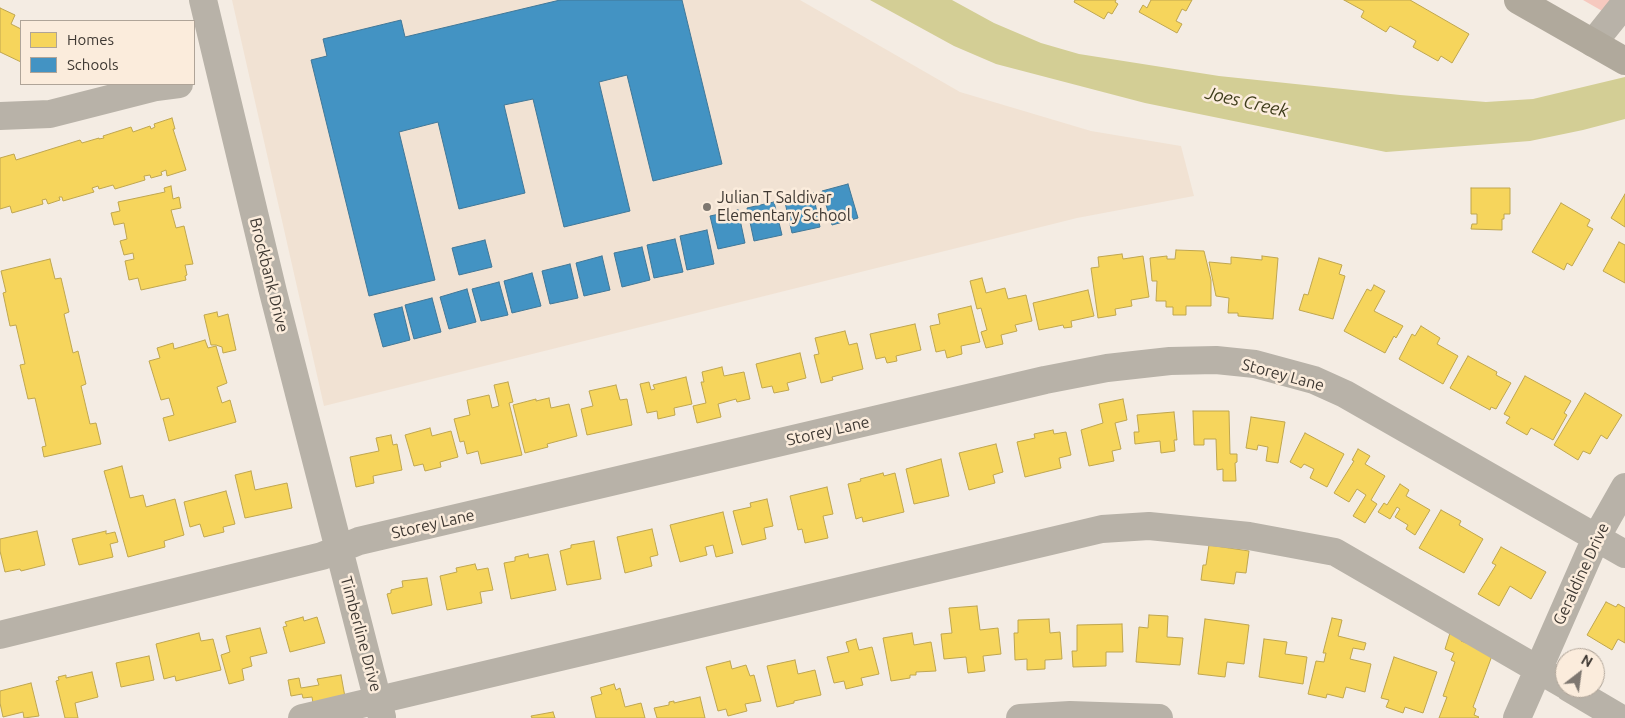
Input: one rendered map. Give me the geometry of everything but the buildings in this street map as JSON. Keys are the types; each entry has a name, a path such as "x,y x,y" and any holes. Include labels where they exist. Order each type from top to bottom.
{"main road":[{"path":"1518,0 1608,51"}],"street":[{"name":"Brockbank Drive","path":"203,0 273,292 338,549"},
{"path":"1608,51 1625,3"},
{"path":"195,81 221,78"},
{"path":"0,116 50,114 168,85"},
{"name":"Storey Lane","path":"0,635 322,556 369,539 1045,380 1107,368 1170,361 1216,360 1255,364 1314,380 1345,394 1625,554"},
{"name":"Geraldine Drive","path":"1516,718 1596,538 1625,487"},
{"path":"302,718 380,709 1102,529 1149,526 1249,536 1335,552 1555,679"},
{"name":"Timberline Drive","path":"338,549 380,709"},
{"path":"1587,698 1620,718"},
{"path":"1020,718 1070,715 1160,718"}],"shaded area":[{"name":"Julian T Saldivar Elementary School","path":"232,0 800,0 960,92 1091,131 1181,146 1194,196 1077,218 324,406"},
{"path":"1583,0 1625,0 1625,24"}],"water":[{"name":"Joes Creek","path":"870,0 952,0 994,23 1041,43 1079,54 1219,76 1400,95 1486,102 1533,99 1625,77 1625,119 1530,141 1386,152 1145,103 996,64 954,46"}],"place":[{"name":"Julian T Saldivar Elementary School","path":"707,207"}]}
